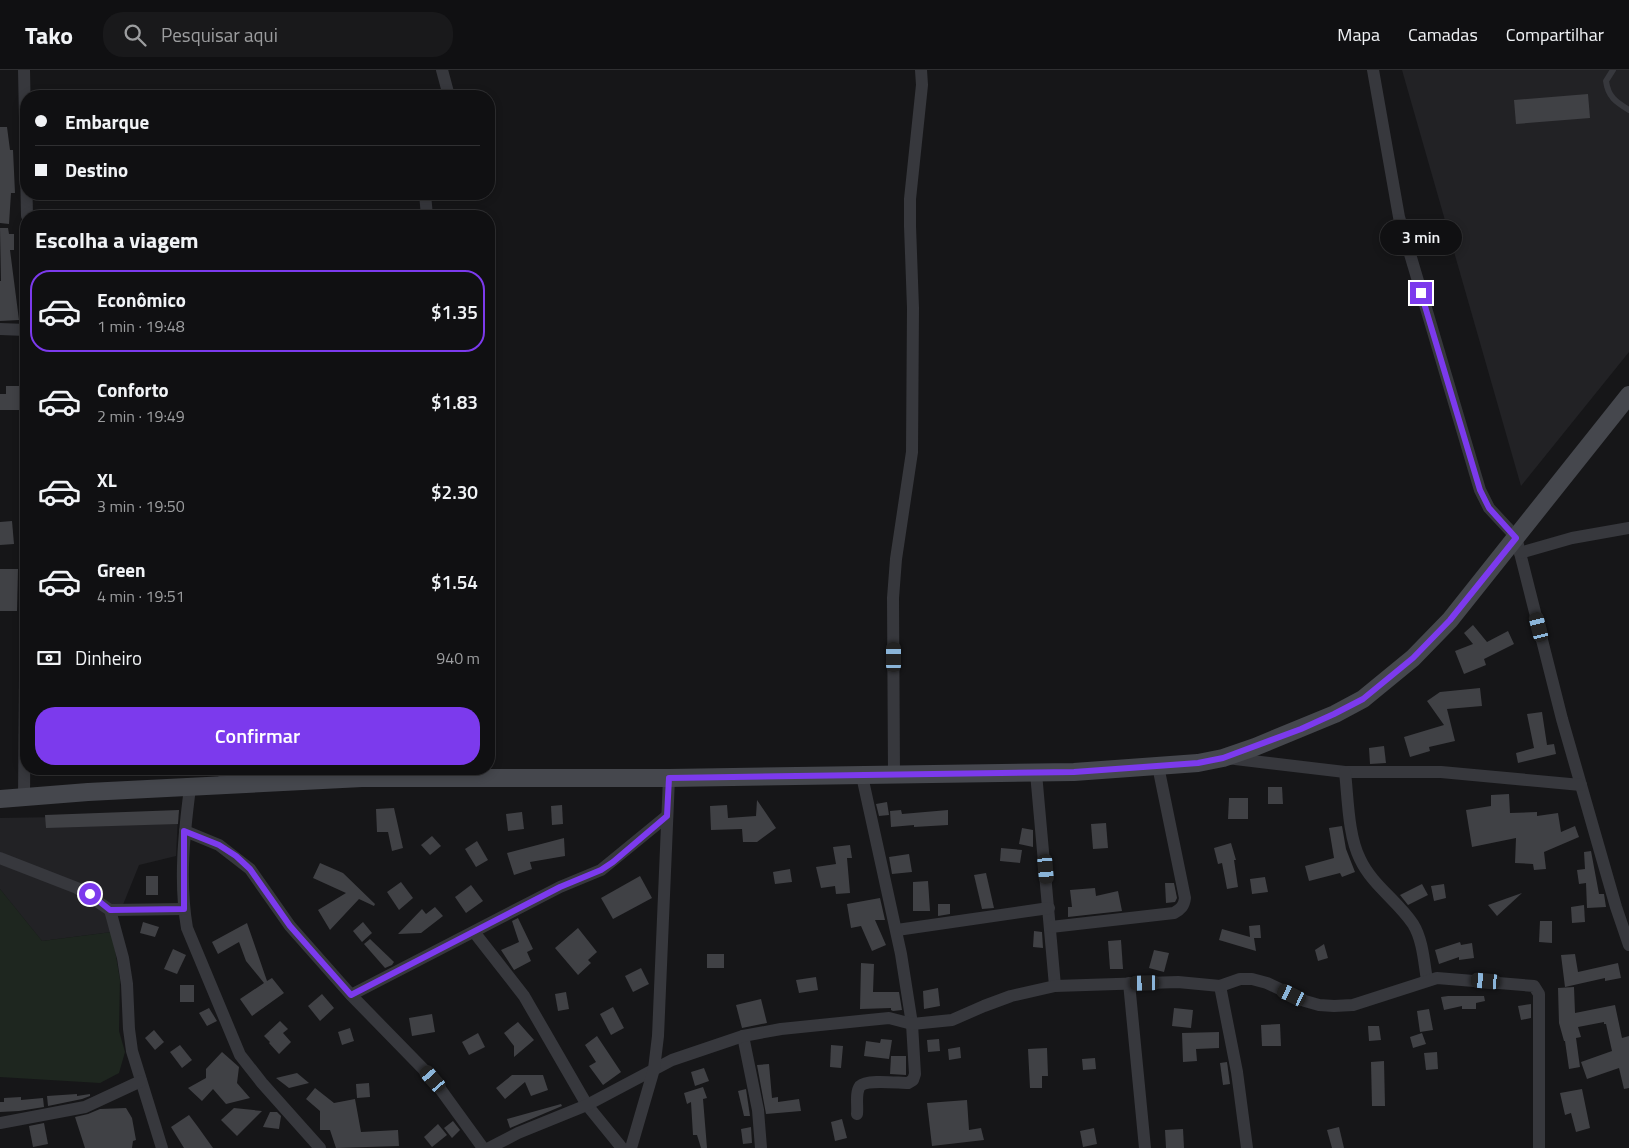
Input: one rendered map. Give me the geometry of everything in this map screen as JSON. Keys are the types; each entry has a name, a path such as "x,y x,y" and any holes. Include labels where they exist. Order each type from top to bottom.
{"street":[{"path":"24,70 24,90"},
{"path":"442,70 447,90"},
{"path":"894,775 893,598 896,559 912,452 914,308 910,208 922,85 921,70"},
{"path":"1373,70 1398,217 1480,490 1489,508 1518,545 1562,719 1616,907 1629,945"},
{"path":"0,328 20,330"},
{"path":"485,775 669,778 1036,773 1198,763 1223,758 1301,729 1363,699 1413,658 1518,545 1629,395"},
{"path":"1518,545 1629,528"},
{"path":"1223,758 1345,772 1442,772 1581,785"},
{"path":"1051,927 1174,913 1184,905 1185,898 1158,766"},
{"path":"1345,772 1352,830 1359,858 1371,878 1414,925 1419,939 1427,980"},
{"path":"1036,773 1055,986"},
{"path":"24,775 24,798"},
{"path":"0,799 88,792 190,788 225,777 294,775"},
{"path":"858,1114 858,1092 861,1086 867,1082 908,1083 913,1080 915,1074 912,1024 897,930 862,776"},
{"path":"631,1148 654,1069 658,1036 669,778"},
{"path":"190,788 184,831 184,909 190,936 240,1055 262,1083 320,1148"},
{"path":"351,995 560,887 601,870 667,816"},
{"path":"184,831 219,845 236,856 250,869 290,926 351,995 433,1079 483,1148"},
{"path":"0,858 77,888 110,910 184,909"},
{"path":"897,930 1049,908"},
{"path":"110,910 123,958 132,1051 162,1148"},
{"path":"474,932 524,996 587,1105 622,1148"},
{"path":"489,1148 518,1133 587,1105 672,1060 743,1036 781,1029 888,1018 912,1024 952,1020 1011,996 1055,986 1178,982 1220,986 1235,980 1252,979 1267,983 1305,1002 1334,1006 1353,1005 1427,980 1446,978 1534,986 1538,990 1539,1148"},
{"path":"1129,983 1144,1148"},
{"path":"1220,986 1237,1072 1246,1148"},
{"path":"743,1036 758,1110 761,1148"},
{"path":"0,1124 85,1107 141,1081"}],"lane":[{"path":"1614,70 1606,81 1607,91 1613,100 1629,110"}],"shaded area":[{"path":"1402,70 1629,70 1629,352 1521,486"},
{"path":"178,815 176,856 139,865 112,932 42,941 0,889 0,818"},
{"path":"0,889 42,941 112,932 120,980 119,1031 125,1052 119,1073 100,1083 0,1077"}],"building":[{"path":"1588,94 1590,118 1516,124 1514,100"},
{"path":"0,127 7,127 10,150 13,150 15,193 11,193 9,224 0,223"},
{"path":"0,228 8,228 9,234 14,234 14,250 10,250 19,320 0,321"},
{"path":"6,386 20,386 20,410 0,410 0,394 6,394"},
{"path":"12,521 14,544 0,545 0,522"},
{"path":"0,569 18,569 17,611 0,611"},
{"path":"1473,625 1487,642 1508,631 1514,644 1484,659 1486,665 1464,674 1455,651 1473,644 1464,633"},
{"path":"1480,688 1482,706 1447,709 1455,741 1429,747 1430,751 1410,757 1404,737 1444,725 1427,701 1440,692"},
{"path":"1542,712 1547,745 1554,744 1556,754 1518,763 1516,753 1534,748 1527,714"},
{"path":"1384,746 1386,763 1370,764 1369,748"},
{"path":"1268,787 1282,787 1283,804 1268,804"},
{"path":"1509,794 1510,813 1537,812 1537,816 1558,813 1561,832 1575,826 1579,837 1544,852 1546,869 1534,870 1533,864 1515,863 1516,838 1472,847 1466,810 1491,806 1491,795"},
{"path":"1229,798 1248,798 1248,819 1228,819"},
{"path":"757,800 776,828 757,842 743,842 742,829 711,830 710,806 727,805 728,818 756,816"},
{"path":"887,802 889,815 879,816 876,804"},
{"path":"562,805 563,824 552,825 551,806"},
{"path":"394,808 403,848 392,851 388,832 377,832 376,809"},
{"path":"179,810 178,824 46,828 45,815"},
{"path":"901,810 902,814 948,810 948,825 891,827 890,811"},
{"path":"522,812 524,829 508,831 506,814"},
{"path":"1106,823 1108,848 1093,849 1091,824"},
{"path":"1342,826 1346,849 1355,872 1342,877 1340,873 1309,881 1305,866 1334,858 1329,828"},
{"path":"1022,828 1033,830 1033,847 1019,844"},
{"path":"432,836 441,846 430,855 421,845"},
{"path":"564,838 565,856 530,862 532,869 514,875 507,853"},
{"path":"477,841 488,860 476,867 465,849"},
{"path":"1231,843 1236,860 1234,860 1238,887 1227,889 1222,863 1218,864 1214,848"},
{"path":"850,845 852,858 847,858 850,893 836,894 835,886 821,888 816,867 836,864 833,847"},
{"path":"1001,848 1022,850 1020,863 1000,861"},
{"path":"1591,851 1599,894 1604,894 1606,907 1587,908 1586,883 1579,884 1577,870 1585,869 1584,852"},
{"path":"909,854 912,872 892,874 889,857"},
{"path":"320,863 343,873 375,904 374,906 359,899 330,930 318,910 346,893 313,878"},
{"path":"790,869 792,882 775,884 773,872"},
{"path":"986,873 994,908 982,909 974,875"},
{"path":"146,876 158,876 158,895 146,895"},
{"path":"640,876 652,898 613,919 601,898"},
{"path":"1265,877 1268,892 1252,894 1250,879"},
{"path":"928,881 930,911 913,911 913,882"},
{"path":"401,882 413,898 399,910 387,892"},
{"path":"1165,883 1174,883 1177,898 1175,902 1166,903"},
{"path":"1422,884 1428,895 1408,905 1400,895"},
{"path":"1444,884 1446,898 1434,901 1431,886"},
{"path":"471,885 483,901 466,913 455,897"},
{"path":"1095,888 1096,896 1118,891 1122,911 1068,917 1068,907 1072,907 1070,890"},
{"path":"1522,893 1497,916 1488,905"},
{"path":"880,898 885,920 875,920 886,945 872,951 861,926 851,928 847,904"},
{"path":"938,904 950,904 950,914 938,916"},
{"path":"1584,905 1585,922 1572,923 1571,907"},
{"path":"435,907 443,916 421,933 398,934 422,909 426,914"},
{"path":"518,918 533,949 527,952 531,961 514,970 501,950 519,942 512,921"},
{"path":"1540,921 1552,921 1552,943 1539,942"},
{"path":"143,922 159,927 155,937 140,933"},
{"path":"363,922 372,933 362,942 353,931"},
{"path":"247,923 267,981 272,978 284,993 252,1016 240,999 264,983 246,961 239,942 218,954 212,942"},
{"path":"1260,925 1261,938 1254,938 1256,951 1219,940 1222,929 1250,937 1249,926"},
{"path":"578,928 597,952 588,960 591,963 578,975 555,948"},
{"path":"1034,931 1042,932 1043,948 1033,947"},
{"path":"370,939 394,962 392,965 385,968 364,944"},
{"path":"1121,940 1123,969 1110,969 1108,941"},
{"path":"1460,942 1461,945 1472,943 1474,958 1459,960 1459,957 1439,964 1435,950"},
{"path":"1324,944 1328,958 1318,961 1315,950"},
{"path":"173,949 186,955 177,974 164,969"},
{"path":"1154,950 1169,953 1164,972 1149,968"},
{"path":"707,954 724,954 724,968 707,968"},
{"path":"1575,954 1578,972 1618,963 1621,978 1605,981 1605,978 1565,987 1561,955"},
{"path":"861,963 874,964 873,992 899,992 902,1010 893,1011 891,1008 860,1009"},
{"path":"641,968 649,984 633,992 625,976"},
{"path":"816,977 818,990 799,993 796,980"},
{"path":"180,985 194,985 194,1002 180,1002"},
{"path":"1574,987 1575,1013 1615,1005 1622,1038 1629,1036 1629,1088 1624,1089 1619,1068 1587,1079 1581,1062 1612,1051 1604,1022 1578,1027 1581,1037 1576,1038 1580,1067 1569,1069 1565,1041 1559,1023 1558,988"},
{"path":"938,988 940,1006 924,1009 923,991"},
{"path":"566,992 569,1009 558,1011 555,994"},
{"path":"322,994 334,1008 320,1021 308,1006"},
{"path":"1484,996 1485,1001 1476,1003 1476,1009 1462,1009 1462,1006 1444,1010 1441,997"},
{"path":"761,999 767,1023 742,1028 736,1005"},
{"path":"1531,1004 1531,1018 1521,1020 1518,1006"},
{"path":"613,1007 624,1028 611,1035 600,1014"},
{"path":"209,1008 217,1021 207,1026 199,1013"},
{"path":"1174,1008 1193,1010 1191,1028 1172,1026"},
{"path":"1429,1009 1433,1030 1420,1032 1417,1011"},
{"path":"432,1014 435,1032 412,1036 409,1018"},
{"path":"280,1021 288,1029 283,1033 291,1042 279,1054 264,1036"},
{"path":"518,1022 534,1040 514,1057 514,1046 504,1033"},
{"path":"1280,1024 1281,1046 1262,1046 1261,1025"},
{"path":"1368,1026 1379,1026 1381,1040 1369,1041"},
{"path":"350,1028 354,1041 342,1045 338,1032"},
{"path":"154,1030 164,1042 155,1050 145,1038"},
{"path":"1219,1032 1219,1048 1196,1049 1197,1061 1183,1062 1182,1033"},
{"path":"478,1033 485,1047 469,1055 462,1042"},
{"path":"1422,1033 1426,1044 1413,1048 1410,1037"},
{"path":"597,1036 621,1072 603,1085 589,1066 596,1062 585,1045"},
{"path":"881,1039 892,1040 889,1059 864,1056 866,1041 880,1043"},
{"path":"939,1039 940,1051 928,1052 927,1040"},
{"path":"180,1045 192,1060 182,1068 170,1052"},
{"path":"831,1045 843,1046 841,1068 830,1067"},
{"path":"960,1047 961,1058 949,1060 948,1049"},
{"path":"1047,1048 1048,1076 1042,1076 1042,1088 1030,1088 1028,1049"},
{"path":"222,1052 239,1067 237,1083 250,1098 226,1104 213,1089 202,1101 188,1088 206,1078 206,1069"},
{"path":"1437,1052 1438,1069 1426,1070 1424,1053"},
{"path":"891,1056 906,1056 906,1075 890,1074"},
{"path":"1095,1058 1096,1069 1083,1070 1082,1059"},
{"path":"1384,1061 1385,1106 1372,1106 1371,1062"},
{"path":"1227,1062 1230,1084 1223,1085 1220,1063"},
{"path":"769,1064 772,1098 778,1097 778,1102 799,1099 801,1111 766,1114 757,1065"},
{"path":"704,1068 709,1081 695,1086 691,1072"},
{"path":"297,1073 309,1083 289,1088 276,1078"},
{"path":"512,1075 543,1075 548,1090 531,1096 525,1082 505,1099 496,1088"},
{"path":"369,1083 370,1097 357,1098 356,1084"},
{"path":"703,1087 707,1098 703,1099 707,1148 701,1148 697,1135 693,1135 691,1102 687,1104 684,1093"},
{"path":"315,1088 334,1103 355,1099 361,1132 398,1130 399,1146 336,1148 330,1130 320,1130 320,1111 306,1099"},
{"path":"746,1089 750,1116 744,1116 738,1091"},
{"path":"1582,1089 1590,1128 1576,1132 1571,1113 1565,1115 1560,1093"},
{"path":"77,1094 77,1096 90,1094 90,1096 48,1106 47,1096"},
{"path":"21,1097 21,1100 43,1098 44,1107 0,1112 0,1102 4,1102 4,1098"},
{"path":"967,1100 969,1130 981,1128 984,1140 932,1146 927,1103"},
{"path":"561,1104 562,1106 510,1128 507,1119"},
{"path":"126,1108 132,1118 136,1140 133,1141 132,1148 85,1148 75,1117 100,1109"},
{"path":"234,1108 262,1111 237,1136 221,1120"},
{"path":"270,1112 277,1112 281,1116 279,1129 263,1127"},
{"path":"189,1115 213,1148 184,1148 171,1127"},
{"path":"842,1119 847,1138 835,1141 831,1122"},
{"path":"453,1121 460,1130 452,1138 444,1128"},
{"path":"44,1123 48,1144 33,1147 29,1126"},
{"path":"438,1124 447,1135 432,1147 424,1137"},
{"path":"751,1127 752,1143 743,1144 741,1129"},
{"path":"1339,1127 1344,1148 1332,1148 1327,1130"},
{"path":"1094,1128 1097,1144 1083,1147 1080,1131"},
{"path":"1183,1129 1184,1148 1166,1148 1165,1130"}],"route":[{"path":"90,894 110,910 184,909 184,831 219,845 236,856 250,869 290,926 351,995 560,887 601,870 613,862 667,816 669,778 1074,772 1198,763 1223,758 1301,729 1363,699 1413,658 1450,620 1516,538 1489,508 1480,490 1421,293"}]}
